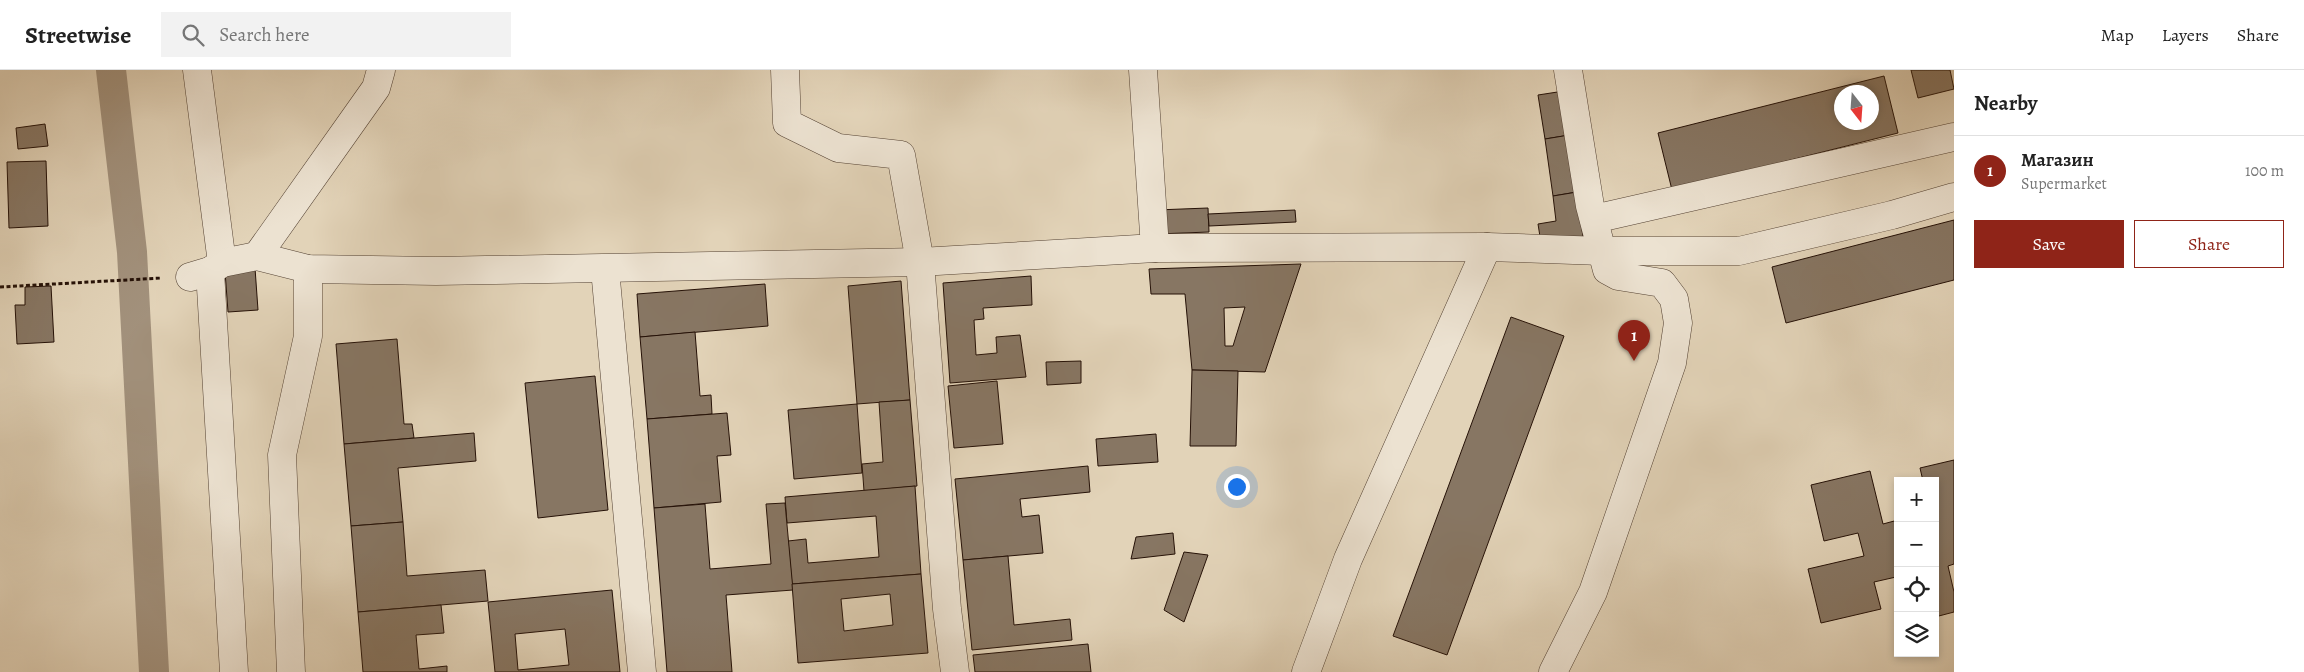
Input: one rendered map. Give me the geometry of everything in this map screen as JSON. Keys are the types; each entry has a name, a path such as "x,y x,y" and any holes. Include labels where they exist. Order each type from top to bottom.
{"street":[{"path":"197,70 207,270 234,672"},
{"path":"257,256 376,88 381,70"},
{"path":"785,70 787,123 838,148 901,156 920,262 947,609 955,672"},
{"path":"1144,70 1155,248"},
{"path":"1553,672 1593,592 1672,363 1678,323 1674,299 1662,283 1618,276 1607,270 1594,219 1568,70"},
{"path":"1594,219 1954,137"},
{"path":"207,270 257,256 308,269 605,269 920,262 1155,248 1487,247 1602,252 1739,251 1892,215 1954,197"},
{"path":"1306,672 1348,559 1487,247"},
{"path":"291,672 282,455 308,336 308,269"},
{"path":"605,269 642,672"}],"path":[{"path":"0,287 207,270"}],"building":[{"path":"1911,70 1950,70 1954,89 1918,98"},
{"path":"1884,76 1898,133 1672,190 1658,133 1834,89 1834,130 1879,130 1879,85 1848,85"},
{"path":"1564,91 1570,135 1545,139 1538,95"},
{"path":"45,124 48,146 18,149 16,128"},
{"path":"1569,135 1577,192 1553,196 1545,139"},
{"path":"46,161 48,226 9,228 7,162"},
{"path":"1577,192 1583,237 1541,243 1538,224 1556,221 1553,196"},
{"path":"1208,208 1209,232 1157,234 1156,210"},
{"path":"1295,210 1296,222 1209,226 1208,214"},
{"path":"1954,220 1954,280 1786,323 1772,267"},
{"path":"1301,264 1265,372 1192,370 1185,294 1151,294 1149,269","holes":["1245,307 1233,346 1225,346 1224,308"]},
{"path":"255,268 258,310 228,312 225,271"},
{"path":"1031,276 1032,305 983,308 984,319 974,320 976,355 997,353 996,337 1020,335 1026,377 950,383 943,283"},
{"path":"901,281 910,400 857,404 848,286"},
{"path":"765,284 768,326 640,337 637,294"},
{"path":"51,286 54,342 17,344 15,305 25,305 25,287"},
{"path":"1511,317 1564,336 1447,655 1393,636"},
{"path":"695,332 700,396 711,395 712,414 647,419 640,337"},
{"path":"397,339 404,424 412,424 414,438 344,444 336,344"},
{"path":"1081,361 1081,383 1047,385 1046,362"},
{"path":"1192,370 1238,371 1236,446 1190,446"},
{"path":"595,376 608,510 538,518 525,383"},
{"path":"997,381 1003,444 954,448 948,386"},
{"path":"910,400 917,486 864,491 862,464 883,462 879,402"},
{"path":"857,404 862,473 794,479 788,410"},
{"path":"727,413 731,455 717,456 721,502 654,508 647,419"},
{"path":"474,433 476,461 398,468 403,522 351,526 344,444"},
{"path":"1156,434 1158,462 1098,466 1096,439"},
{"path":"1954,460 1954,564 1948,566 1954,592 1954,612 1939,616 1939,477 1922,477 1920,468"},
{"path":"1088,466 1090,492 1020,499 1022,517 1039,515 1043,553 963,560 955,479"},
{"path":"1870,471 1883,524 1894,521 1894,577 1874,582 1881,609 1821,623 1808,569 1864,556 1858,533 1824,541 1811,485"},
{"path":"915,486 921,574 792,584 788,541 806,539 808,563 879,557 876,516 787,523 785,497"},
{"path":"785,503 793,590 726,595 732,672 667,672 654,508 705,504 710,569 771,564 766,504"},
{"path":"403,522 407,576 485,570 488,601 358,612 351,526"},
{"path":"1173,533 1175,554 1131,559 1136,537"},
{"path":"1184,552 1208,555 1184,622 1164,610"},
{"path":"1008,556 1014,625 1070,619 1072,640 972,650 963,560"},
{"path":"921,574 928,653 798,663 792,584","holes":["890,594 893,625 844,631 841,599"]},
{"path":"612,590 620,672 495,672 488,602","holes":["565,629 569,665 518,670 515,634"]},
{"path":"441,605 444,633 416,635 419,669 447,666 447,672 363,672 358,612"},
{"path":"1088,644 1091,672 975,672 973,655"}],"waterway":[{"path":"111,70 132,252 154,672"}],"place":[{"name":"Магазин","path":"1634,361"}]}
